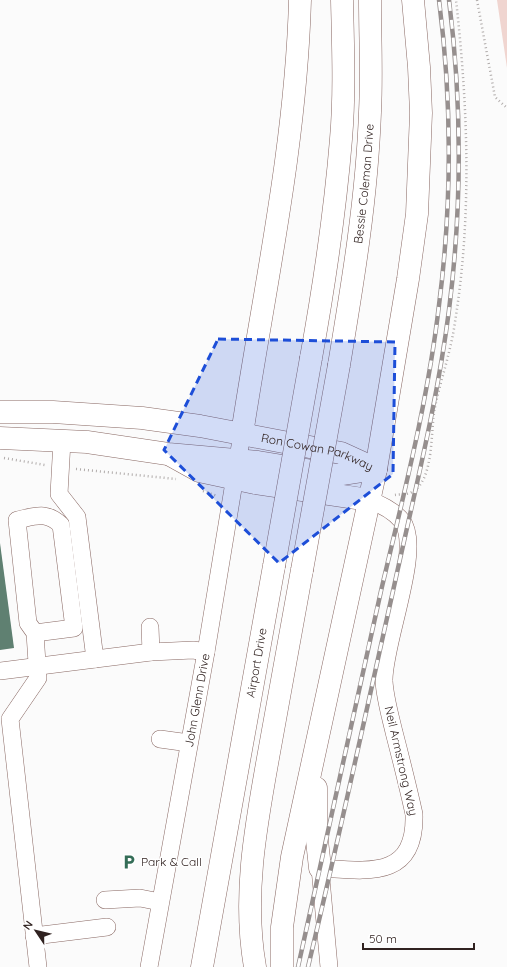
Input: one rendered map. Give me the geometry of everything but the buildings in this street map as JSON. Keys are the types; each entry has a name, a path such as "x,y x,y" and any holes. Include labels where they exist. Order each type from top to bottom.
{"main road":[{"path":"242,434 291,132 296,80 300,0"},
{"name":"Airport Drive","path":"202,967 330,249 341,138 343,80 342,0"},
{"name":"Bessie Coleman Drive","path":"255,967 250,918 251,869 264,780 352,287 367,159 371,83 370,0"},
{"path":"282,967 282,927 292,856 324,702 376,469 406,293 417,214 421,113 419,67 413,0"},
{"name":"Ron Cowan Parkway","path":"0,412 53,412 142,418 200,426 341,454 376,469"},
{"name":"Ron Cowan Parkway","path":"0,438 87,442 168,454 237,469 337,475 376,469"},
{"path":"237,469 369,500"},
{"path":"320,868 316,831 315,793 324,702"}],"street":[{"name":"John Glenn Drive","path":"149,967 206,652 242,434"},
{"path":"62,441 59,494 77,517 95,659"},
{"name":"Neil Armstrong Way","path":"320,868 368,871 384,868 395,863 403,854 410,844 415,830 414,814 387,704 384,681 386,657 407,565 409,543 403,522 392,512 369,500"},
{"path":"35,633 74,628 61,525 55,519 45,515 17,520 28,622 35,633 38,672 10,719 38,967"},
{"path":"150,627 151,652"},
{"path":"0,671 38,672 95,659 151,652 193,650 206,652"},
{"path":"160,739 189,743"},
{"path":"320,868 329,967"},
{"path":"105,900 140,898 160,902"},
{"path":"34,936 107,926"}],"path":[{"path":"399,494 411,493 419,487 425,477 435,409 451,350 456,321 462,258 467,165 463,66 456,0"},
{"path":"477,0 495,97 507,108"},
{"path":"0,457 60,467 179,480"},
{"path":"200,488 212,496"}],"highlighted area":[{"path":"218,339 395,342 393,474 279,563 164,450"}],"shaded area":[{"path":"497,0 507,0 507,68"}],"railway":[{"path":"298,967 422,413 434,341 443,267 449,152 446,76 439,0"},
{"path":"308,967 341,826 416,486 444,346 456,233 459,155 456,77 449,0"}],"place":[{"name":"Park & Call","path":"129,862"}]}
